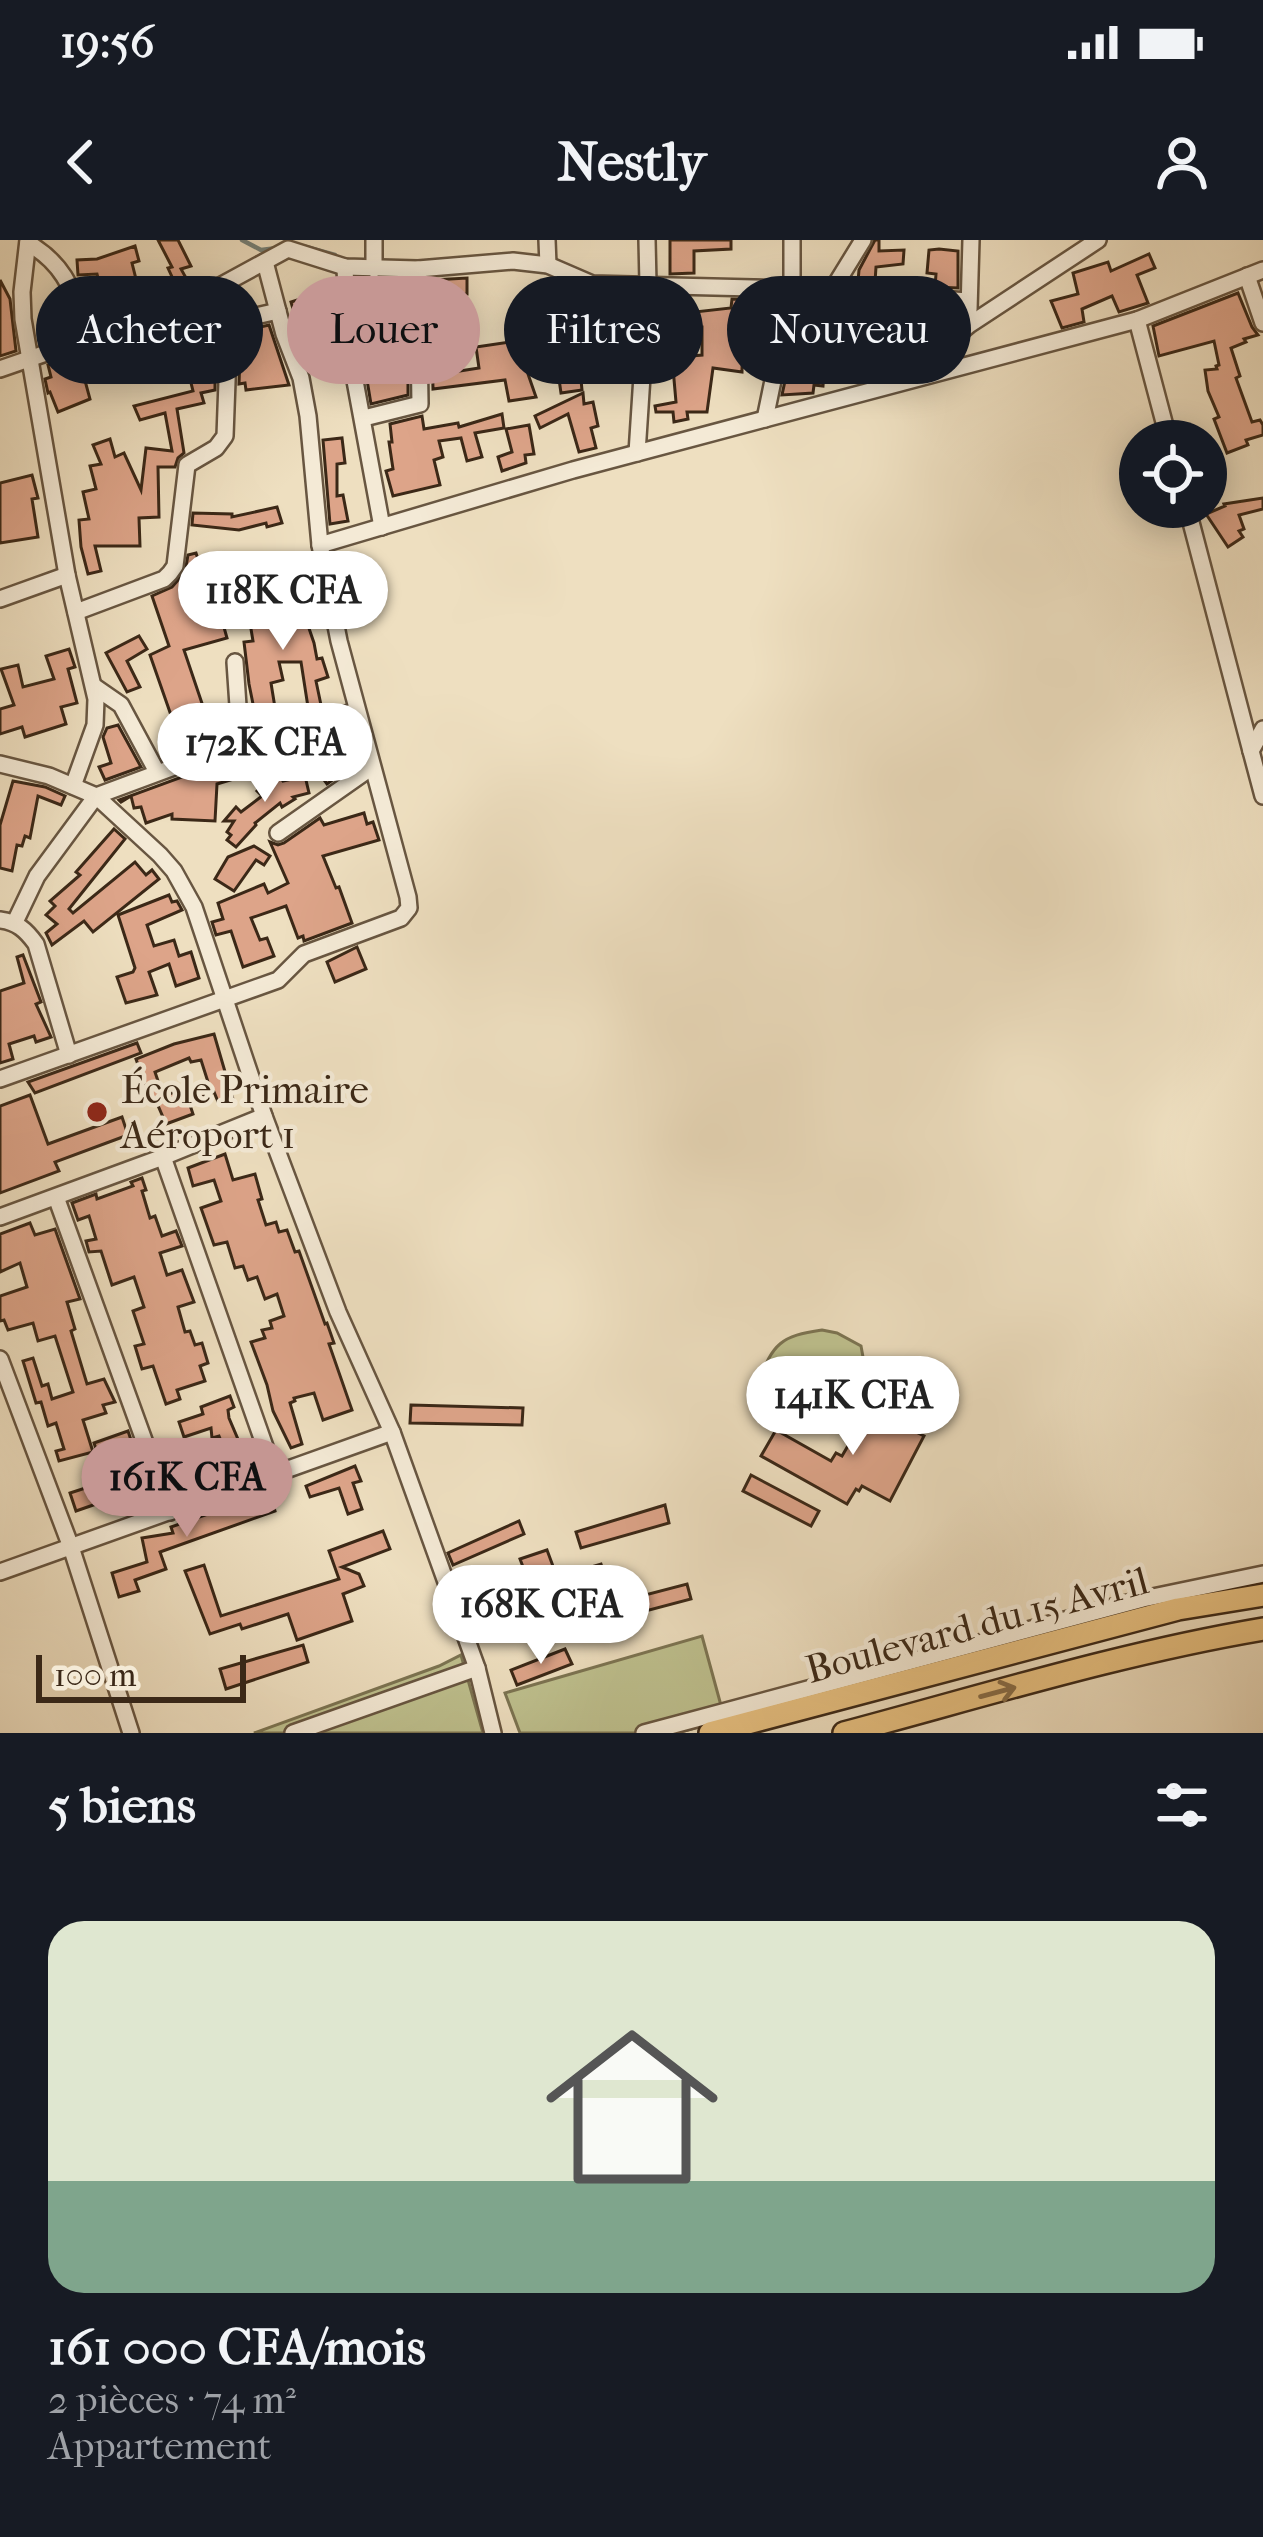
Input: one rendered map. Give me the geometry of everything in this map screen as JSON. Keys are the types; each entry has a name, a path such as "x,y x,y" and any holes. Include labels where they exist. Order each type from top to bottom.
{"highway":[{"name":"Boulevard du 15 Avril","path":"710,1733 1178,1609 1263,1595"},
{"name":"Boulevard du 15 Avril","path":"844,1733 1136,1655 1263,1629"}],"street":[{"path":"374,240 374,268"},
{"path":"547,240 548,265"},
{"path":"647,240 648,276"},
{"path":"792,240 792,276"},
{"path":"841,276 863,240"},
{"path":"969,276 971,240"},
{"path":"65,276 49,255 28,242 23,319 68,575 95,687 95,725 73,786"},
{"path":"971,324 1092,242"},
{"path":"239,276 288,244 345,267 418,268 513,261 548,265 573,276"},
{"path":"0,1079 278,980 304,954 406,914 409,908 320,545 301,377 265,262"},
{"path":"345,267 348,343 382,526"},
{"path":"364,418 420,404 418,268"},
{"path":"971,364 1137,320 1255,273 1263,323"},
{"path":"76,612 164,579 176,566 187,465 216,448 225,436 228,354 238,320 278,311"},
{"path":"1137,320 1163,420"},
{"path":"0,369 36,356"},
{"path":"637,453 641,384"},
{"path":"765,419 772,384"},
{"path":"320,545 898,384"},
{"path":"1193,528 1263,796"},
{"path":"0,599 68,575"},
{"path":"235,662 236,744"},
{"path":"95,687 121,705 158,772"},
{"path":"69,1054 36,944 8,921 96,796 236,744 357,711"},
{"path":"1251,751 1263,728"},
{"path":"0,764 96,796 160,854 194,907 264,1116 338,1312 392,1432 490,1715 502,1732"},
{"path":"278,832 372,766"},
{"path":"0,1217 264,1116"},
{"path":"163,1157 275,1475"},
{"path":"56,1197 170,1512"},
{"path":"0,1359 71,1547 131,1733"},
{"path":"0,1572 392,1432"},
{"path":"644,1733 1143,1599 1263,1574"},
{"path":"293,1733 477,1668"}],"green space":[{"path":"822,1330 861,1346 865,1368 829,1426 764,1395 758,1383 780,1344"},
{"path":"702,1636 725,1720 677,1733 520,1733 505,1693"},
{"path":"461,1655 483,1733 254,1733 439,1666"}],"building":[{"path":"158,240 178,240 191,266 181,269 185,276 172,276 168,268 172,267"},
{"path":"670,240 731,240 731,249 694,251 694,273 670,274"},
{"path":"875,240 879,240 879,251 904,250 903,264 876,267 875,276 858,276"},
{"path":"135,246 139,261 132,263 135,276 78,275 77,260 97,259"},
{"path":"929,250 958,251 958,276 927,273"},
{"path":"1149,254 1155,268 1137,275 1148,303 1119,312 1112,296 1082,309 1084,322 1062,328 1051,301 1078,294 1073,273 1108,262 1111,271"},
{"path":"0,280 10,299 16,351 0,356"},
{"path":"1238,293 1258,335 1231,348 1240,376 1236,378 1252,422 1260,420 1263,435 1227,453 1227,420 1214,420 1219,417 1205,370 1219,365 1214,341 1159,356 1153,326"},
{"path":"727,308 727,370 713,368 707,412 687,412 688,419 674,422 673,412 656,412 655,406 676,402 674,384 703,384 703,311"},
{"path":"269,325 289,385 246,390 245,384 263,384 263,326"},
{"path":"504,343 504,380 480,383 480,346"},
{"path":"46,384 86,384 90,399 58,412"},
{"path":"191,384 215,384 215,390 201,393 204,403 177,409 184,453 175,467 158,467 159,517 139,518 140,546 95,546 101,571 88,574 79,520 89,519 83,492 96,489 90,466 101,464 93,445 110,439 115,457 124,453 141,490 146,448 172,451 165,413 140,420 134,406 193,391"},
{"path":"368,384 408,384 408,395 371,404"},
{"path":"433,384 473,384 433,389"},
{"path":"506,384 531,384 536,397 509,401"},
{"path":"560,384 581,384 582,390 561,393"},
{"path":"784,384 823,384 814,385 813,393 782,395"},
{"path":"583,393 584,404 593,402 598,426 591,428 596,448 579,452 568,414 540,428 535,416"},
{"path":"502,414 504,428 475,433 482,457 467,461 461,438 439,441 443,457 434,460 440,485 393,496 386,471 393,469 390,424 422,416 424,429 458,423 459,427"},
{"path":"529,425 534,454 525,455 526,463 502,471 498,457 512,452 506,429"},
{"path":"342,438 345,463 337,464 337,496 343,495 348,521 330,524 323,440"},
{"path":"32,475 38,498 32,499 38,537 0,543 0,483"},
{"path":"1263,498 1263,509 1239,515 1243,537 1228,547 1215,528 1227,528 1227,504"},
{"path":"277,507 282,523 267,527 266,523 239,530 192,525 193,513 232,517"},
{"path":"196,553 203,575 230,569 234,588 214,592 227,638 184,650 211,730 192,736 195,746 174,754 171,745 180,741 150,655 169,646 152,596 172,587 185,572 188,555"},
{"path":"289,578 294,585 316,585 319,604 301,605 317,659 322,658 328,677 316,681 321,705 308,707 301,662 279,662 283,680 271,683 277,720 257,724 244,642 253,641 250,623 263,622 263,613 289,612"},
{"path":"139,636 147,649 127,661 140,687 127,692 106,653"},
{"path":"69,649 75,667 68,669 77,703 61,707 66,724 25,737 22,727 0,734 0,709 14,705 1,669 18,665 23,687 54,679 46,656"},
{"path":"118,725 141,767 105,780 99,767 111,763 103,737 107,728"},
{"path":"347,728 359,761 327,784 319,773 329,766 320,737"},
{"path":"231,759 237,778 217,784 215,821 172,819 172,814 146,823 131,796 119,800"},
{"path":"276,771 283,781 305,776 309,793 293,797 282,807 280,803 236,847 227,840 234,821 224,821 236,807 241,812 262,796 257,791"},
{"path":"13,781 65,796 61,805 38,796 30,838 25,836 22,846 17,845 12,871 0,868 0,825"},
{"path":"364,813 379,840 323,856 352,923 304,941 303,936 298,938 286,906 251,918 260,940 267,938 274,956 243,967 231,931 216,935 212,922 223,919 218,903 264,884 268,893 288,883 270,842 284,843 320,818 324,825"},
{"path":"114,829 125,839 69,909 73,913 135,862 146,875 152,870 159,879 93,932 84,921 52,945 46,933 57,924 46,915 55,906 50,901 80,875 76,872"},
{"path":"254,846 270,856 264,865 256,860 234,891 215,879 228,857"},
{"path":"169,895 182,910 147,925 154,946 174,940 179,956 191,952 199,978 176,986 169,964 149,972 157,995 126,1003 117,977 135,968 118,915"},
{"path":"357,947 366,969 335,982 327,962"},
{"path":"23,955 51,1037 36,1042 34,1036 9,1044 13,1059 0,1063 0,991 24,983 17,957"},
{"path":"214,1034 233,1099 219,1104 214,1092 192,1100 193,1114 166,1124 156,1101 151,1102 136,1059","holes":["189,1058 191,1062 201,1060 208,1082 163,1096 155,1072"]},
{"path":"137,1043 141,1053 35,1093 28,1082"},
{"path":"30,1095 48,1144 122,1117 128,1135 55,1162 59,1171 0,1193 0,1106"},
{"path":"225,1154 233,1180 255,1174 266,1225 276,1222 279,1232 287,1230 295,1252 299,1251 334,1343 329,1344 352,1410 323,1420 314,1393 294,1398 290,1403 302,1444 291,1448 273,1411 251,1342 265,1338 262,1330 272,1328 270,1321 284,1316 277,1294 265,1299 257,1277 248,1280 243,1266 235,1268 227,1242 214,1245 201,1208 221,1201 214,1180 193,1186 188,1168"},
{"path":"142,1178 150,1218 155,1216 162,1236 176,1231 182,1246 160,1253 167,1275 182,1270 194,1302 178,1307 185,1332 190,1331 195,1345 202,1343 208,1363 200,1366 205,1381 177,1390 180,1399 166,1404 153,1366 142,1369 135,1346 144,1344 133,1311 144,1307 134,1277 112,1285 101,1251 89,1252 86,1241 96,1239 89,1216 78,1220 72,1203 96,1194 97,1199"},
{"path":"30,1223 35,1235 55,1229 80,1299 67,1302 87,1384 104,1379 115,1402 103,1405 106,1413 83,1420 93,1452 59,1461 56,1451 64,1449 56,1423 48,1426 23,1361 33,1358 42,1386 48,1384 52,1399 73,1392 55,1336 38,1341 33,1323 8,1330 4,1320 0,1321 0,1296 27,1287 20,1263 0,1272 0,1234"},
{"path":"230,1396 234,1407 228,1410 229,1418 243,1451 228,1458 219,1436 212,1438 211,1428 184,1437 179,1422 203,1414 201,1407"},
{"path":"873,1403 924,1436 890,1501 862,1486 847,1504 761,1456 776,1430 831,1461 836,1453 842,1456"},
{"path":"411,1405 523,1408 522,1425 410,1423"},
{"path":"128,1431 133,1446 116,1452 122,1476 142,1470 148,1486 76,1511 70,1493 107,1481 94,1443"},
{"path":"355,1466 361,1481 353,1483 362,1509 348,1514 339,1488 310,1497 306,1486"},
{"path":"751,1475 819,1511 811,1526 743,1491"},
{"path":"271,1496 275,1511 160,1552 166,1569 135,1580 139,1591 119,1597 112,1573 147,1562 142,1538 173,1533 171,1527"},
{"path":"665,1505 669,1523 581,1548 576,1532"},
{"path":"519,1521 524,1534 453,1565 448,1553"},
{"path":"383,1531 390,1549 342,1567 359,1574 364,1586 343,1594 352,1621 297,1640 288,1614 210,1634 185,1571 204,1565 221,1616 339,1579 329,1551"},
{"path":"547,1550 557,1577 601,1564 607,1582 494,1621 488,1602 531,1588 520,1559"},
{"path":"687,1584 691,1599 604,1622 599,1607"},
{"path":"303,1645 308,1662 226,1689 220,1669"},
{"path":"565,1649 572,1664 517,1685 511,1670"}],"waterway":[{"path":"242,240 261,250 277,248"},
{"path":"306,247 335,255"}],"place":[{"name":"École Primaire Aéroport 1","path":"97,1112"}]}
